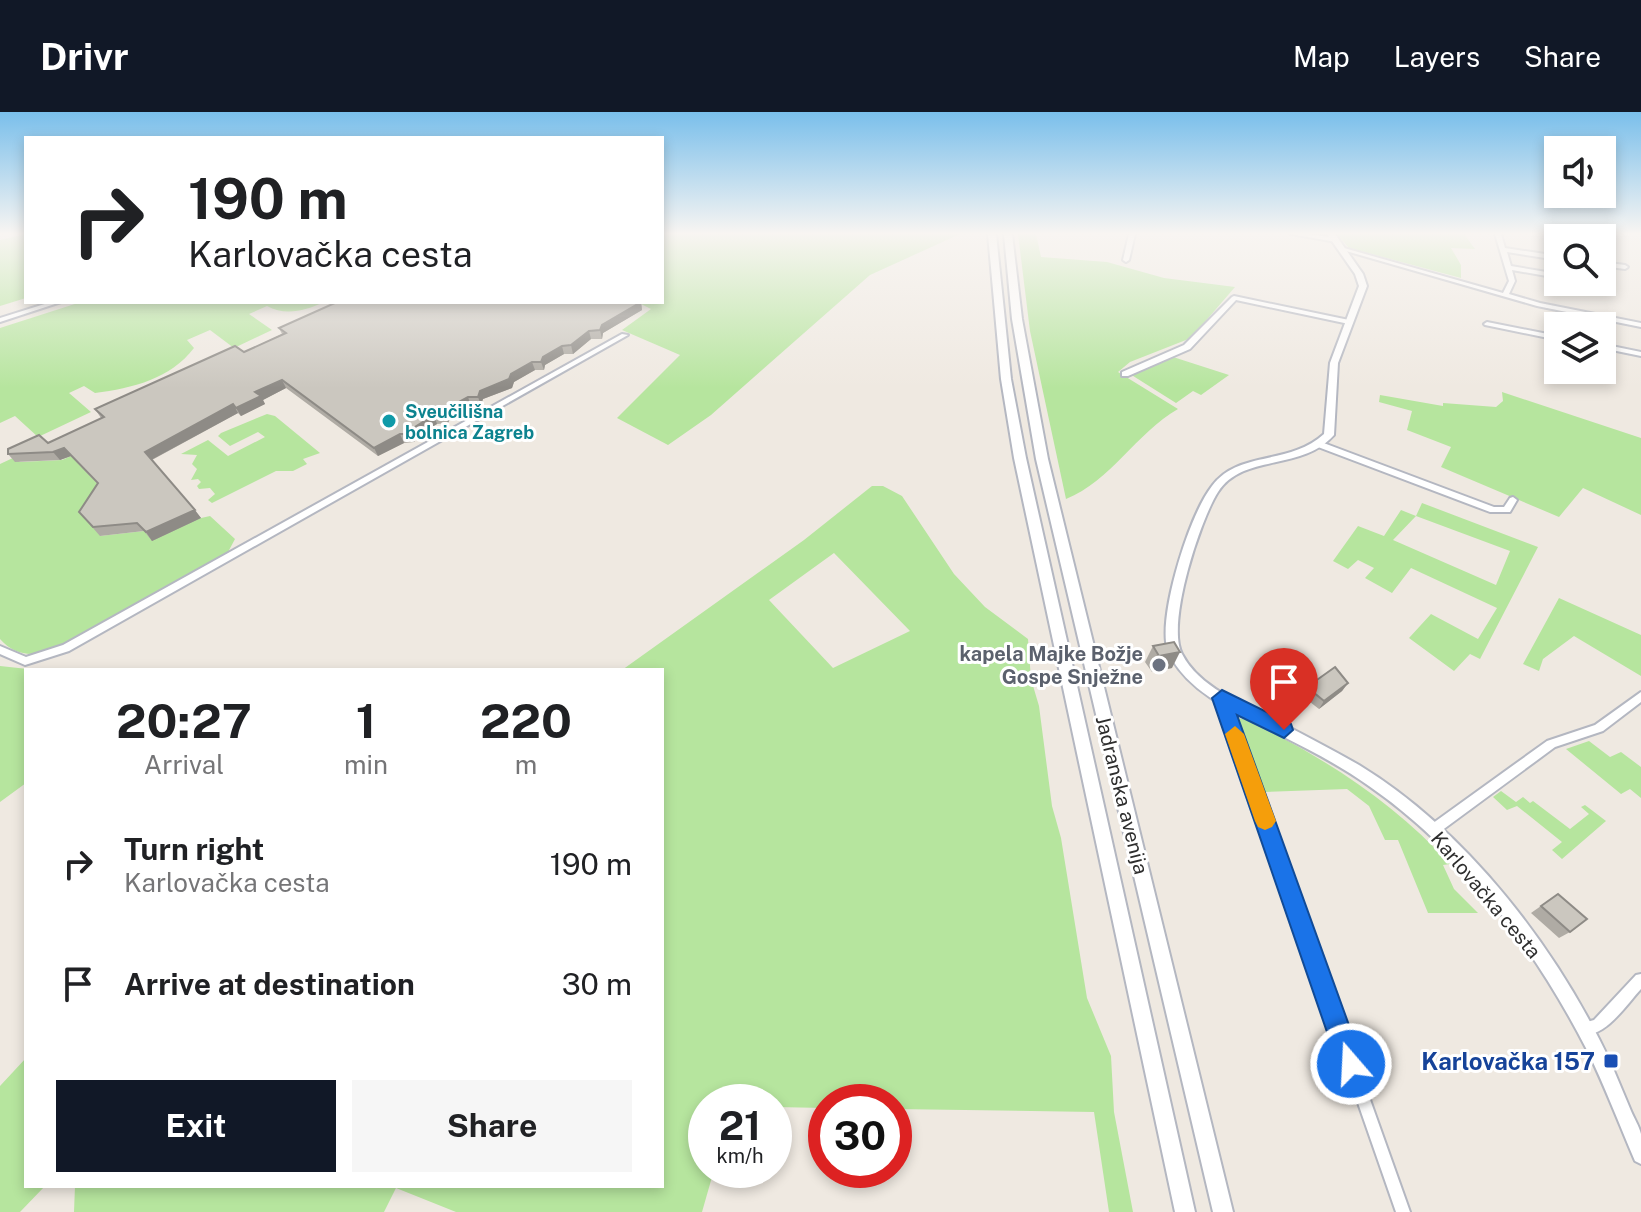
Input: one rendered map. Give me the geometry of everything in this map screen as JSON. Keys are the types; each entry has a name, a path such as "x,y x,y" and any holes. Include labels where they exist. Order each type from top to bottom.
{"main road":[{"name":"Jadranska avenija","path":"997,285 1006,379 1020,458 1185,1212"},
{"name":"Jadranska avenija","path":"1013,285 1042,459 1223,1212"}],"street":[{"path":"1363,285 1334,363 1331,424 1329,435 1321,445 1493,510 1507,510 1513,500"},
{"path":"1478,285 1539,305 1641,325"},
{"path":"1506,294 1510,285"},
{"path":"1125,374 1187,347 1234,298 1349,322"},
{"path":"0,320 52,304"},
{"path":"1487,324 1544,335"},
{"path":"0,650 25,661 66,648 624,335"},
{"path":"1616,349 1641,354"},
{"name":"Karlovačka cesta","path":"1321,445 1298,456 1236,470 1214,488 1176,597 1173,646 1191,675 1222,698 1343,762 1376,783 1433,830 1506,913 1585,1029 1641,1155"},
{"path":"1433,830 1551,744 1599,728 1641,696"},
{"path":"1222,698 1403,1212"},
{"path":"1585,1029 1598,1026 1641,980"}],"green space":[{"path":"0,285 24,285 24,299 0,306"},
{"path":"664,285 858,285 711,415 668,445 617,418 680,355 622,330 651,309 641,304 664,304"},
{"path":"1024,285 1235,287 1191,338 1130,362 1118,372 1178,409 1149,431 1097,481 1066,499 1030,331"},
{"path":"75,304 319,304 295,311 281,311 267,306 249,314 272,330 234,348 210,330 187,340 194,348 162,375 123,388 95,393 84,386 69,393 91,412 38,437 15,416 0,423 0,328"},
{"path":"1170,356 1229,375 1201,395 1193,391 1176,403 1130,374"},
{"path":"1502,392 1641,438 1641,515 1583,488 1559,517 1441,467 1451,447 1407,430 1412,411 1379,402 1380,395 1443,406 1443,403 1496,407 1503,401"},
{"path":"267,414 275,416 320,453 303,459 307,464 293,471 276,471 212,503 208,500 215,494 210,488 199,489 197,486 201,482 191,480 197,469 192,464 197,455 181,454 208,440 228,456 265,437 258,432 230,446 218,436"},
{"path":"71,456 108,495 100,536 144,531 210,516 235,539 227,554 52,651 24,653 12,649 0,639 0,464 15,457 20,462 62,460"},
{"path":"872,486 883,486 902,496 954,574 985,607 1028,639 1031,679 1039,706 1052,806 1061,838 1087,998 1111,1056 1114,1112 1133,1212 1109,1212 1094,1112 912,1109 912,1084 808,1084 808,1108 792,1107 792,1084 688,1084 688,1188 709,1188 702,1212 456,1212 396,1188 664,1188 664,668 625,668 804,540","holes":["834,553 910,631 833,668 769,600"]},
{"path":"1422,503 1538,547 1480,659 1470,654 1454,671 1409,638 1431,614 1478,639 1497,608 1411,568 1392,593 1365,578 1374,568 1358,560 1348,569 1333,561 1358,526 1384,536 1401,510 1416,516","holes":["1416,516 1510,551 1496,585 1393,540"]},
{"path":"1559,598 1641,635 1641,676 1574,636 1543,659 1539,671 1523,664"},
{"path":"0,666 24,669 24,784 0,802"},
{"path":"1237,718 1252,722 1301,748 1391,808 1450,864 1443,865 1454,889 1478,913 1428,913 1398,840 1385,840 1369,806 1347,789 1264,792"},
{"path":"1589,741 1610,757 1621,752 1641,767 1641,798 1630,789 1621,794 1566,749"},
{"path":"1501,791 1516,802 1523,797 1530,803 1533,801 1570,829 1589,814 1581,807 1585,805 1606,821 1562,859 1552,850 1562,842 1517,806 1507,810 1493,797"},
{"path":"24,1060 24,1188 43,1188 20,1212 0,1212 0,1086"},
{"path":"75,1188 396,1188 384,1212 74,1212"}],"building":[{"name":"Sveučilišna bolnica Zagreb","path":"333,304 638,304 602,325 600,330 589,331 571,345 562,346 543,357 541,362 532,362 511,374 509,379 480,391 478,397 468,397 448,408 445,415 434,415 415,427 411,434 400,434 374,448 282,380 255,392 261,396 236,408 233,404 145,452 195,510 146,532 137,523 93,527 79,512 98,483 64,448 53,452 8,454 8,449 39,435 48,443 104,417 95,409 235,346 244,352 286,333 279,328"},
{"path":"1174,642 1180,652 1159,656 1153,646"},
{"path":"1335,667 1348,683 1324,701 1307,687"},
{"path":"1558,894 1587,919 1570,932 1541,906"}],"slow traffic":[{"path":"1235,734 1265,821"}],"place":[{"name":"Sveučilišna bolnica Zagreb","path":"389,421"},
{"name":"kapela Majke Božje Gospe Snježne","path":"1159,665"},
{"name":"Karlovačka 157","path":"1611,1061"}],"route":[{"path":"1284,730 1222,698 1351,1064"}]}
